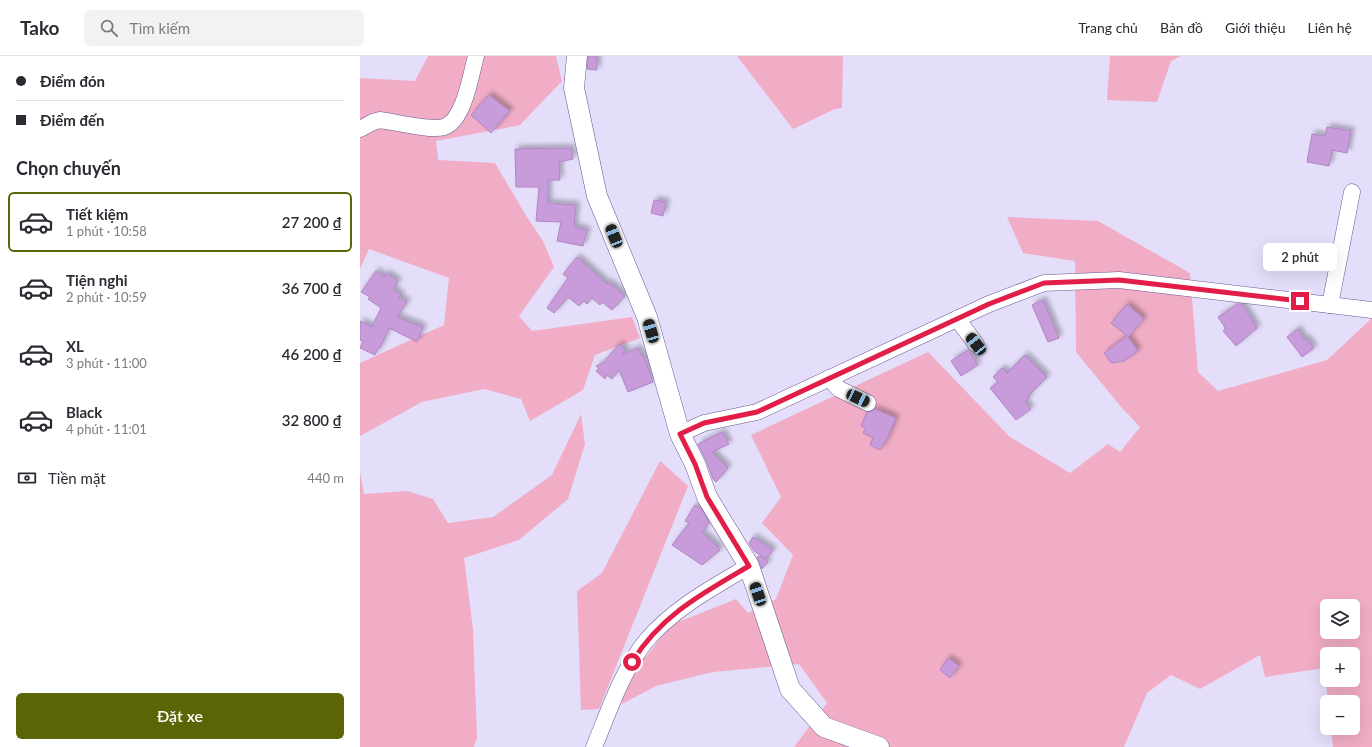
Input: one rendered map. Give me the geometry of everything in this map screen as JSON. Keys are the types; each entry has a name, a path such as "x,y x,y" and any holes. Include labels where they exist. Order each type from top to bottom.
{"street":[{"path":"360,129 380,120 434,128 445,127 455,119 461,109 476,56"},
{"path":"577,56 574,88 597,196 647,317 680,434 695,464 707,497 749,566 790,688 824,727 879,747"},
{"path":"1330,305 1352,192"},
{"path":"680,434 704,423 757,412 989,304 1044,283 1119,280 1372,310"},
{"path":"958,318 976,344"},
{"path":"829,378 839,389 868,403"},
{"path":"594,747 627,672 647,640 687,603 749,566"}],"shaded area":[{"path":"428,56 556,56 562,81 520,125 436,141 438,160 495,163 543,241 554,267 519,316 532,331 632,317 640,338 595,355 583,390 530,421 521,399 484,389 422,402 360,436 360,363 444,325 449,278 369,249 360,269 360,78 415,81"},
{"path":"737,56 843,56 842,108 835,109 793,129"},
{"path":"1110,56 1181,56 1171,61 1157,102 1107,100"},
{"path":"1007,217 1098,221 1190,273 1198,372 1218,391 1327,360 1372,318 1372,747 1333,747 1332,735 1360,735 1360,695 1327,695 1326,687 1360,687 1360,647 1320,647 1320,669 1265,677 1260,655 1200,689 1171,675 1147,693 1124,747 794,747 827,703 799,664 713,672 656,686 622,704 624,666 646,657 671,625 736,599 748,613 776,599 793,555 762,523 781,497 751,435 928,352 1010,437 1070,473 1108,444 1120,452 1140,427 1122,408 1076,352 1075,261 1023,253"},
{"path":"581,414 585,444 568,499 519,540 464,558 473,629 477,738 474,747 360,747 360,472 364,494 407,491 433,499 448,523 493,517 552,475"},
{"path":"660,461 688,486 599,709 581,710 577,591 602,573"}],"building":[{"path":"588,56 597,56 597,70 587,69"},
{"path":"489,95 510,111 491,133 471,115"},
{"path":"1327,127 1351,131 1347,153 1332,150 1329,166 1307,162 1312,134 1325,136"},
{"path":"571,148 573,159 559,162 560,180 548,180 548,203 576,205 574,227 587,230 583,246 557,241 561,222 536,221 539,187 516,187 515,149"},
{"path":"654,200 666,202 663,216 651,213"},
{"path":"577,257 607,284 608,282 625,296 612,310 602,302 600,305 592,298 587,304 584,301 579,306 568,297 554,313 547,308 568,278 563,274"},
{"path":"376,271 384,277 386,273 398,281 393,289 401,295 399,297 407,302 397,317 423,327 417,342 389,328 380,348 379,347 375,355 360,348 363,341 360,340 360,321 372,327 381,308 368,299 370,297 361,292"},
{"path":"1043,300 1059,338 1048,342 1032,305"},
{"path":"1127,304 1144,319 1128,337 1138,351 1124,361 1111,363 1104,353 1127,336 1111,323"},
{"path":"1238,304 1242,304 1257,328 1236,346 1223,331 1225,330 1224,326 1218,317"},
{"path":"1298,329 1304,340 1306,338 1314,348 1302,357 1287,337"},
{"path":"619,344 626,350 622,355 638,348 642,356 644,356 653,382 628,392 619,370 612,379 607,375 605,379 596,371 599,368 596,366 603,363"},
{"path":"968,350 978,365 961,376 951,361"},
{"path":"1025,355 1047,377 1028,396 1029,398 1025,402 1031,409 1016,420 990,388 998,382 993,377 1002,368 1007,373"},
{"path":"875,409 896,418 886,441 880,450 870,445 873,438 863,433 866,428 861,426 867,412"},
{"path":"722,432 729,444 712,452 728,468 716,482 713,479 698,444"},
{"path":"695,505 701,508 709,522 702,533 720,550 702,565 672,545 689,523 685,521"},
{"path":"753,537 773,550 766,559 754,551 749,543"},
{"path":"760,556 768,562 762,569 757,557"},
{"path":"948,658 959,666 950,678 940,670"}],"route":[{"path":"632,662 647,640 687,603 749,566 707,497 695,464 680,434 704,423 757,412 989,304 1044,283 1119,280 1300,301"}]}
